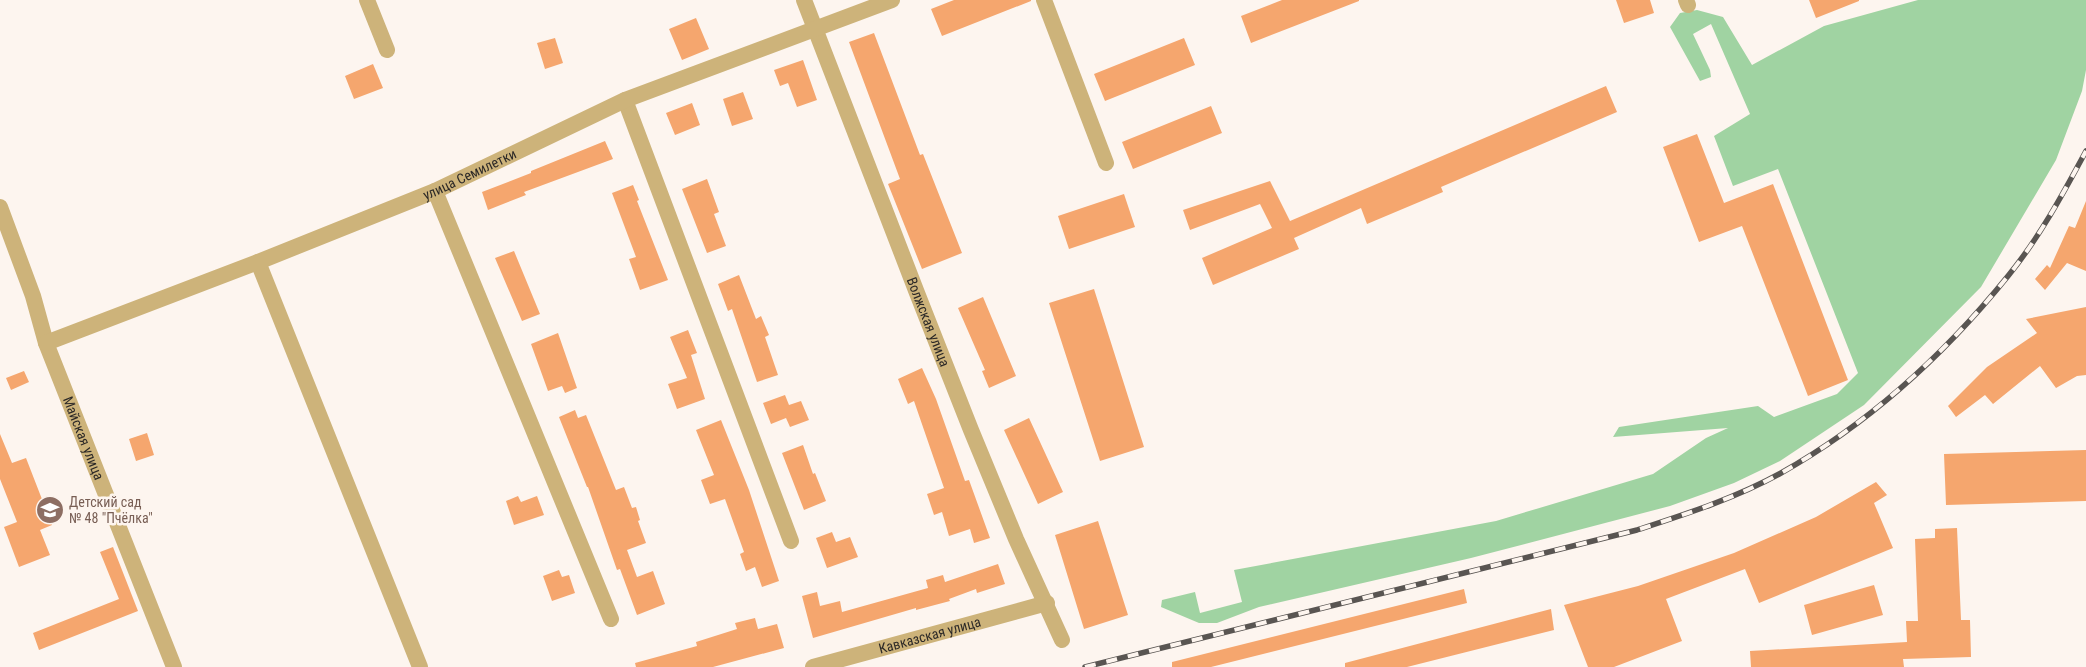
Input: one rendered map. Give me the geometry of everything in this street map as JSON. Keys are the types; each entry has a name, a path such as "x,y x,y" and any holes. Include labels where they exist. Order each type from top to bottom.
{"street":[{"path":"367,0 387,50"},
{"name":"Волжская улица","path":"804,0 916,293 967,420 1016,539 1047,603 1062,640"},
{"name":"улица Семилетки","path":"46,343 258,262 435,191 625,100 892,0"},
{"path":"1044,0 1106,163"},
{"path":"625,100 791,541"},
{"path":"435,191 611,618"},
{"name":"Майская улица","path":"0,207 33,296 46,343 174,667"},
{"path":"258,262 420,667"},
{"name":"Кавказская улица","path":"813,667 1047,603"}],"green space":[{"path":"1918,0 2086,0 2086,70 2082,91 2056,160 1981,287 1864,405 1780,461 1734,483 1670,506 1471,558 1259,607 1217,623 1199,623 1161,607 1162,600 1195,592 1200,613 1242,602 1234,570 1496,521 1653,474 1706,438 1728,428 1613,437 1619,427 1758,406 1774,417 1837,394 1858,373 1778,169 1733,186 1714,136 1750,114 1711,24 1693,34 1710,70 1711,77 1700,81 1670,27 1680,13 1697,10 1723,17 1752,65 1824,26"}],"building":[{"path":"954,0 1031,1 942,36 931,9"},
{"path":"1282,0 1359,1 1251,43 1241,16"},
{"path":"1616,0 1650,0 1654,13 1624,23"},
{"path":"1809,0 1859,0 1859,1 1816,18"},
{"path":"696,18 709,49 682,60 669,29"},
{"path":"874,33 920,155 923,154 962,253 922,269 888,184 900,179 849,42"},
{"path":"555,38 563,63 545,69 537,43"},
{"path":"1184,38 1195,65 1105,101 1094,74"},
{"path":"803,60 817,100 797,107 788,83 780,86 774,70"},
{"path":"373,64 383,88 354,99 345,76"},
{"path":"1606,86 1617,112 1441,187 1443,192 1367,224 1361,208 1294,238 1299,249 1213,285 1202,258 1272,228 1260,204 1190,230 1183,210 1270,181 1290,221"},
{"path":"743,92 753,119 732,126 723,99"},
{"path":"692,103 700,125 675,135 666,113"},
{"path":"1211,106 1222,133 1133,169 1122,142"},
{"path":"1697,134 1724,203 1773,184 1848,380 1808,396 1742,226 1699,242 1663,147"},
{"path":"605,141 613,159 524,192 526,195 488,210 482,192"},
{"path":"707,179 719,212 714,214 726,246 707,253 682,189"},
{"path":"633,185 639,200 637,201 668,280 640,290 629,259 636,257 612,193"},
{"path":"1124,194 1135,227 1069,249 1058,216"},
{"path":"2086,201 2086,271 2067,263 2045,290 2035,279 2047,265 2050,268 2069,226 2075,228"},
{"path":"514,251 540,314 522,321 495,258"},
{"path":"739,275 756,319 761,316 769,335 765,337 778,375 757,382 732,309 728,311 718,284"},
{"path":"1094,289 1144,447 1100,461 1049,303"},
{"path":"983,297 1016,376 989,388 982,371 985,370 958,308"},
{"path":"2086,307 2086,375 2077,376 2056,388 2040,366 1993,404 1985,395 1956,417 1948,406 1987,367 2037,333 2026,319"},
{"path":"688,330 697,353 691,355 705,399 677,409 668,384 687,378 670,337"},
{"path":"558,333 577,388 565,393 562,386 548,391 531,344"},
{"path":"922,368 936,399 965,481 969,480 990,538 974,543 970,529 949,536 942,512 934,515 927,494 944,488 914,401 908,404 898,379"},
{"path":"24,371 29,382 11,390 6,378"},
{"path":"785,395 789,405 801,401 809,420 790,427 786,418 771,424 763,403"},
{"path":"575,410 578,418 586,415 616,490 624,487 632,508 636,507 640,520 638,521 646,543 627,550 637,577 653,571 665,604 637,615 620,569 617,570 588,487 559,417"},
{"path":"1029,418 1063,492 1038,504 1004,430"},
{"path":"721,420 749,490 779,581 762,587 755,567 746,571 740,554 744,552 725,499 710,504 701,480 714,475 696,430"},
{"path":"147,433 154,455 136,461 129,439"},
{"path":"0,434 12,463 26,458 52,525 40,530 50,555 19,567 4,527 17,522 0,479"},
{"path":"803,445 813,474 815,473 826,501 804,510 782,453"},
{"path":"2086,450 2086,501 1946,505 1944,454"},
{"path":"1876,482 1887,495 1874,503 1893,548 1759,603 1745,569 1666,599 1682,641 1614,667 1588,667 1564,605 1638,586 1734,553 1816,517"},
{"path":"518,496 521,502 537,496 544,515 514,525 506,501"},
{"path":"1098,521 1128,615 1084,629 1055,535"},
{"path":"1957,528 1961,620 1970,620 1971,657 1903,659 1904,667 1751,667 1750,651 1907,642 1906,621 1918,621 1915,539 1935,538 1935,529"},
{"path":"832,532 836,542 850,537 858,557 827,568 816,538"},
{"path":"113,547 138,611 39,650 33,633 119,599 100,552"},
{"path":"998,564 1005,584 977,593 976,589 949,599 950,601 916,610 916,608 813,638 802,596 817,592 820,606 840,601 842,612 928,588 926,580 943,575 945,582"},
{"path":"559,570 562,577 569,575 575,593 552,601 543,576"},
{"path":"1874,585 1883,615 1812,635 1804,605"},
{"path":"1464,589 1467,603 1211,667 1172,667 1172,662"},
{"path":"1551,609 1554,630 1407,667 1345,667 1345,663"},
{"path":"755,618 758,629 777,624 784,648 713,667 636,667 635,663 697,646 696,642 737,629 735,623"}],"railway":[{"path":"1085,667 1637,530 1710,505 1764,482 1813,454 1874,410 1904,385 1958,333 1984,305 2030,246 2086,151"}],"place":[{"name":"Детский сад № 48 \"Пчёлка\"","path":"50,510"}]}
